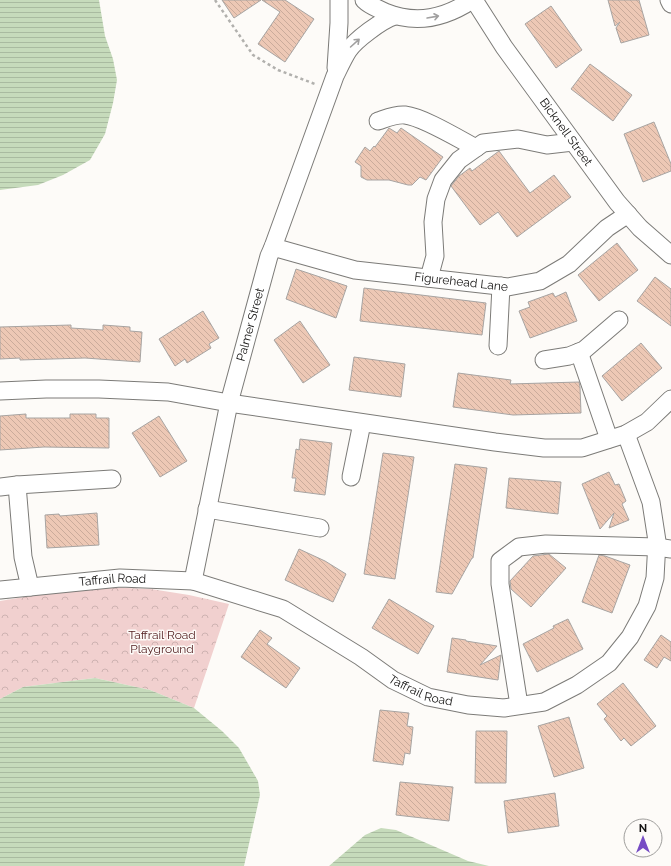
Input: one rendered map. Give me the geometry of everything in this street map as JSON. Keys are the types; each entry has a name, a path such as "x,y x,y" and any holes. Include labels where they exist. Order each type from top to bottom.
{"street":[{"name":"Palmer Street","path":"333,84 339,23 339,0"},
{"path":"364,0 370,6 395,16 415,19 436,17 456,10 473,0"},
{"name":"Bicknell Street","path":"473,0 504,47 617,202 640,228 671,255"},
{"path":"669,0 671,4"},
{"name":"Palmer Street","path":"193,581 229,403 269,256 333,84 348,50 374,27 386,19 395,16"},
{"path":"378,121 405,115 417,118 476,148"},
{"path":"428,278 435,256 433,222 436,199 443,180 459,160 483,143 518,139 547,145 573,142"},
{"name":"Figurehead Lane","path":"273,248 355,270 508,287 540,281 569,264 607,228 628,214"},
{"path":"498,346 501,286"},
{"path":"544,360 569,356 584,350 619,320"},
{"path":"580,352 609,439"},
{"path":"0,391 99,389 168,392 229,403 362,423 544,448 582,448 626,434 648,422 671,399"},
{"path":"352,477 362,423"},
{"name":"Taffrail Road","path":"0,590 120,578 193,581 284,609 361,657 393,680 428,697 468,705 504,708 544,702 577,685 609,663 630,637 647,606 664,548 657,541 651,502 626,434"},
{"path":"0,487 112,479"},
{"path":"17,485 23,557 30,587"},
{"path":"208,509 320,528"},
{"path":"519,705 500,584 500,561 519,547 546,544 664,548"}],"path":[{"path":"215,0 253,55 278,70 333,84"}],"green space":[{"name":"Taffrail Road Playground","path":"103,587 151,589 189,595 229,604 194,708 150,690 95,678 23,687 0,699 0,601 54,592"}],"shaded area":[{"path":"0,0 99,0 105,36 113,59 117,80 105,134 90,160 63,175 38,185 0,190"},
{"path":"95,678 150,690 194,708 222,731 239,748 258,781 260,795 244,866 0,866 0,699 23,687"},
{"path":"381,828 396,830 468,861 489,866 329,866 365,835"}],"building":[{"path":"222,0 261,0 234,18"},
{"path":"262,0 285,0 314,19 285,62 258,44 280,12"},
{"path":"608,0 639,0 649,35 621,43 616,28 620,22 615,26"},
{"path":"551,6 582,50 556,68 525,24"},
{"path":"590,64 632,95 613,121 571,89"},
{"path":"654,122 671,164 671,171 643,182 624,134"},
{"path":"389,128 397,133 401,128 443,157 426,180 420,177 412,185 408,185 389,180 367,180 361,177 361,166 355,162 365,147 370,151 374,146 375,147"},
{"path":"499,151 530,193 554,175 571,197 517,237 498,212 480,225 451,186 459,176 470,168 472,171"},
{"path":"617,243 638,270 599,301 578,275"},
{"path":"296,269 347,286 336,318 286,299"},
{"path":"655,277 671,289 671,326 637,301"},
{"path":"364,288 486,303 482,335 360,321"},
{"path":"566,292 577,321 530,338 519,311 530,307 528,302 553,293 555,297"},
{"path":"203,311 219,338 209,344 211,348 187,363 185,359 175,366 159,339"},
{"path":"300,321 330,365 303,383 274,340"},
{"path":"71,325 71,328 103,330 103,325 130,327 130,331 142,332 140,362 85,358 20,360 20,358 0,359 0,327"},
{"path":"641,343 662,368 622,401 602,376"},
{"path":"354,357 405,364 401,397 349,390"},
{"path":"458,373 511,380 510,384 579,382 581,413 513,415 453,407"},
{"path":"26,414 26,418 70,418 70,414 96,414 96,418 109,418 109,448 44,447 0,450 0,416"},
{"path":"159,416 187,461 160,477 132,433"},
{"path":"300,439 332,443 325,495 294,491 296,478 292,478 296,449 299,450"},
{"path":"383,453 414,457 395,579 364,574"},
{"path":"455,464 487,468 473,558 452,594 436,592"},
{"path":"609,472 615,485 619,484 626,501 622,504 629,520 609,528 614,513 600,529 582,484"},
{"path":"509,478 561,482 558,514 506,508"},
{"path":"97,513 99,545 47,548 45,515 59,514 60,516"},
{"path":"299,549 325,561 346,574 333,602 285,580"},
{"path":"549,554 566,568 531,607 511,589 510,581 533,556"},
{"path":"599,555 630,565 612,613 582,602"},
{"path":"389,599 434,626 418,654 372,628"},
{"path":"568,619 583,649 537,672 523,644"},
{"path":"260,630 272,638 267,644 300,668 286,688 241,657"},
{"path":"661,635 671,642 671,661 664,657 657,668 644,660"},
{"path":"452,638 497,646 480,665 501,655 498,680 447,672"},
{"path":"623,683 656,726 631,746 624,738 621,741 604,719 607,716 597,704"},
{"path":"380,710 409,713 407,726 413,727 410,754 405,753 403,765 373,761"},
{"path":"569,717 584,768 554,777 538,726"},
{"path":"476,731 507,731 506,783 475,783"},
{"path":"400,782 453,787 449,821 396,815"},
{"path":"555,793 559,826 508,833 504,801"}]}
